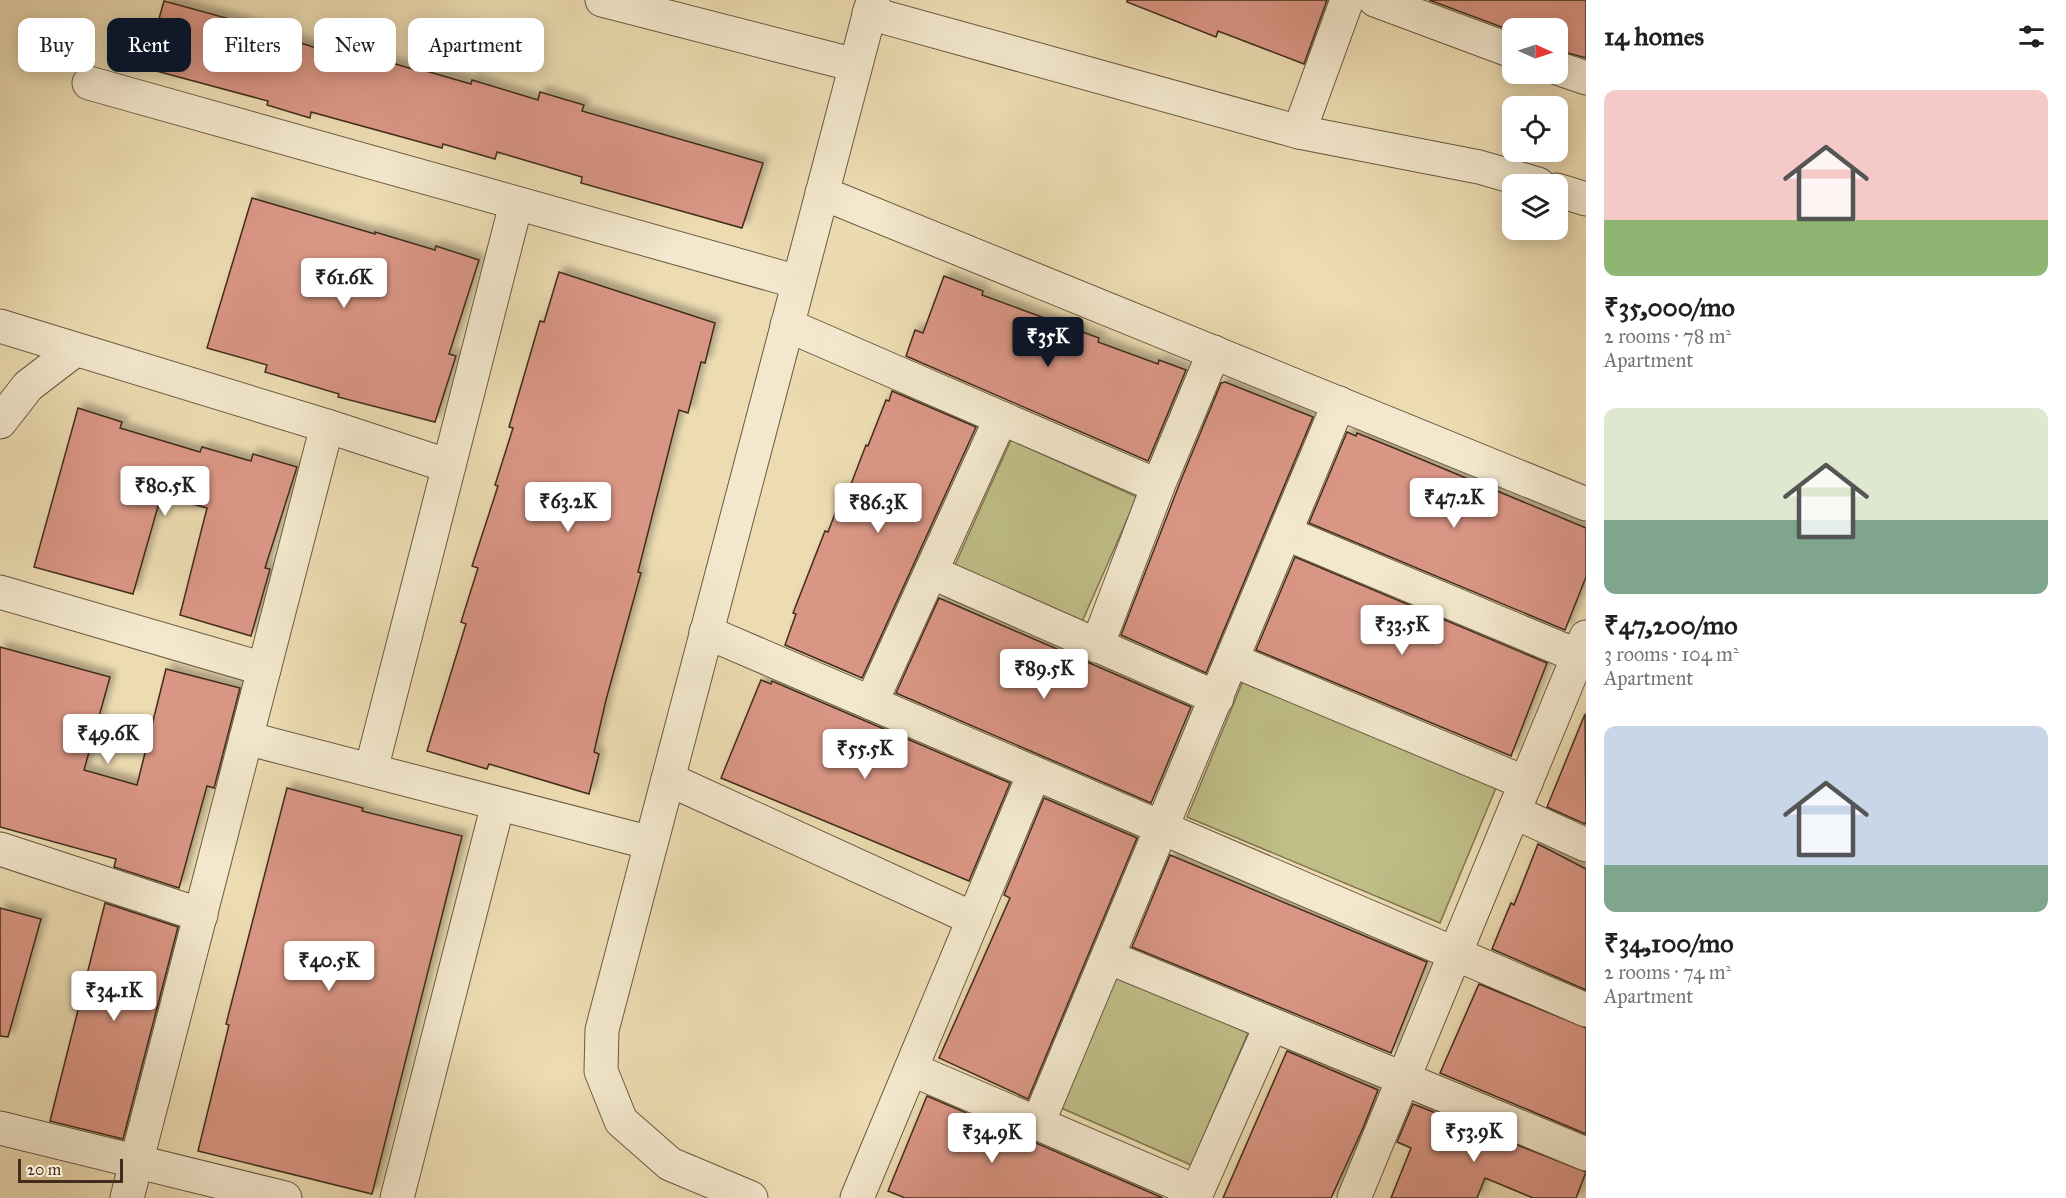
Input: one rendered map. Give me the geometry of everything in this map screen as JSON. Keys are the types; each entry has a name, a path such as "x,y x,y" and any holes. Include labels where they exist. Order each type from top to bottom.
{"street":[{"path":"602,0 855,65"},
{"path":"1299,132 1347,0"},
{"path":"1375,0 1502,47"},
{"path":"751,1198 670,1164 621,1121 601,1071 602,1030 871,6 1299,132 1479,167 1503,174"},
{"path":"1568,72 1586,78"},
{"path":"89,83 798,282"},
{"path":"822,193 1586,504"},
{"path":"1568,193 1586,199"},
{"path":"371,770 516,204"},
{"path":"0,326 327,426 449,466"},
{"path":"787,326 1158,486"},
{"path":"0,422 28,386 75,350"},
{"path":"1097,646 1158,486 1214,352"},
{"path":"1038,1124 1339,403"},
{"path":"872,703 1001,418"},
{"path":"128,1198 327,426"},
{"path":"1285,532 1582,646 1354,1198"},
{"path":"931,572 1217,698"},
{"path":"0,592 264,669"},
{"path":"706,632 1586,1010"},
{"path":"1232,660 1526,783"},
{"path":"246,738 651,843"},
{"path":"857,1198 1034,774"},
{"path":"668,779 974,919"},
{"path":"397,1198 498,804"},
{"path":"1514,812 1586,845"},
{"path":"0,849 201,915"},
{"path":"1108,957 1586,1154"},
{"path":"911,1069 1196,1195 1271,1025"},
{"path":"0,1128 285,1198"}],"shaded area":[{"path":"1011,440 1137,497 1081,624 954,567"},
{"path":"1245,676 1498,783 1440,923 1187,817"},
{"path":"1116,975 1248,1033 1191,1165 1059,1107"}],"building":[{"path":"1127,0 1327,0 1304,64 1218,31 1216,37 1127,2"},
{"path":"1429,0 1586,0 1586,58 1568,53 1568,18 1502,18 1502,27"},
{"path":"164,1 226,18 203,18 203,72 302,72 302,43 314,47 314,72 396,72 396,64 408,68 408,72 429,72 471,84 472,80 538,100 540,92 584,105 582,111 763,163 742,228 581,183 582,177 497,152 495,159 443,144 442,148 311,112 310,118 267,105 268,101 160,72 191,72 191,18 159,18"},
{"path":"252,198 375,234 375,232 435,250 436,246 479,260 449,354 456,356 435,422 338,397 339,394 265,372 267,365 207,348"},
{"path":"559,272 715,323 705,363 701,362 688,413 679,410 638,572 641,573 606,700 594,752 599,754 589,794 489,764 487,769 427,751 466,624 461,622 478,568 472,566 498,486 495,485 513,428 509,427 540,321 544,322"},
{"path":"944,276 983,291 982,295 1099,338 1098,342 1158,364 1159,360 1186,370 1148,461 906,356 915,330 923,333"},
{"path":"1225,382 1313,417 1206,673 1121,635 1181,480 1221,383"},
{"path":"892,391 976,427 862,678 785,645 796,614 793,613 825,531 828,532 844,490 848,492 866,445 868,446 886,400 889,401"},
{"path":"78,408 122,422 120,428 200,452 202,447 251,461 253,454 297,467 265,568 270,569 251,636 180,615 207,508 161,496 133,594 34,567"},
{"path":"1347,432 1356,436 1357,433 1586,528 1586,577 1565,630 1309,523"},
{"path":"1295,557 1547,663 1511,756 1256,650"},
{"path":"939,598 1191,707 1151,803 896,693"},
{"path":"0,647 110,677 84,770 137,785 166,669 240,688 214,788 207,786 179,888 114,867 116,859 0,827"},
{"path":"761,680 771,684 772,681 1010,783 969,881 721,778"},
{"path":"1585,714 1586,821 1585,824 1547,807"},
{"path":"287,788 363,808 362,811 462,836 372,1194 198,1151 229,1025 226,1024"},
{"path":"1044,798 1137,838 1028,1099 939,1058 1010,898 1004,895"},
{"path":"1538,844 1586,869 1586,990 1492,949 1511,903 1514,905"},
{"path":"1170,855 1427,962 1391,1053 1132,947"},
{"path":"105,903 178,927 123,1139 50,1121"},
{"path":"0,908 41,919 8,1037 0,1036"},
{"path":"1479,984 1586,1028 1586,1134 1440,1073"},
{"path":"1287,1051 1378,1090 1363,1128 1331,1198 1223,1198"},
{"path":"927,1096 1163,1198 905,1198 888,1191"},
{"path":"1413,1104 1586,1172 1576,1198 1533,1198 1485,1178 1477,1198 1391,1198 1411,1148 1397,1142"}]}
